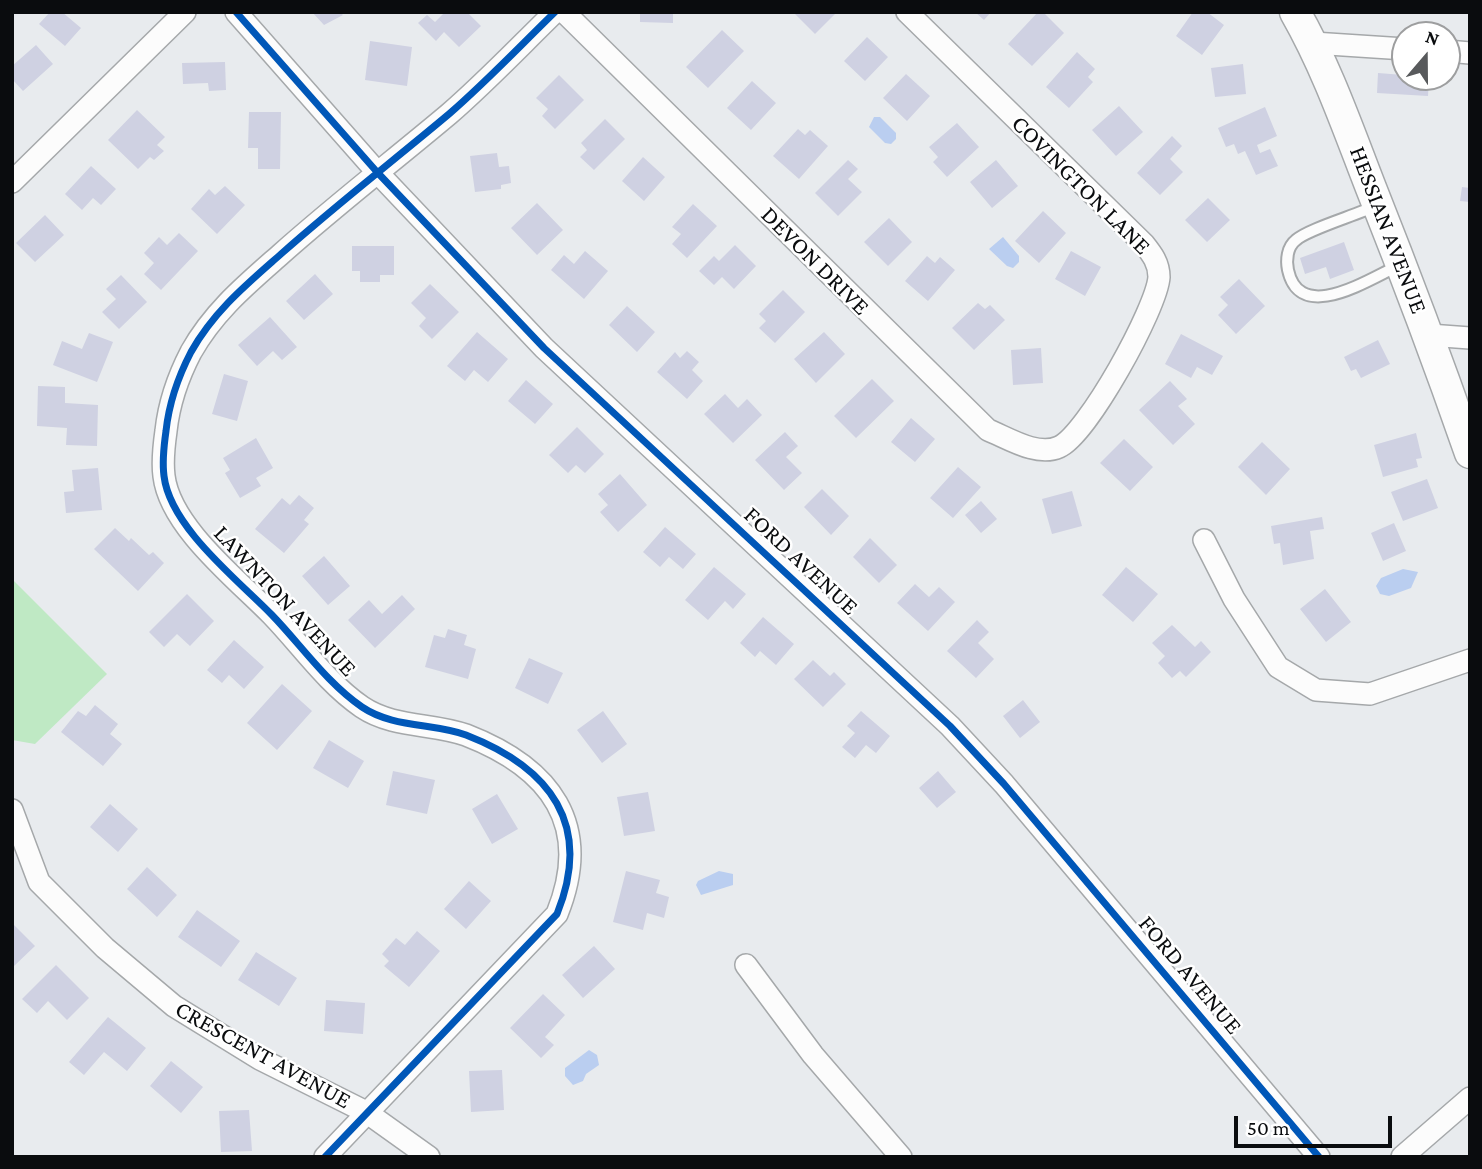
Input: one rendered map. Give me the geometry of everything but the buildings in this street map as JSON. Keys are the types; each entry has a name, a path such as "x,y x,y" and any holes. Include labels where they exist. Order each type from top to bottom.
{"main road":[{"name":"HESSIAN AVENUE","path":"1295,12 1312,43 1378,205 1429,335 1470,453"}],"street":[{"path":"12,182 185,12"},
{"name":"FORD AVENUE","path":"236,12 377,172 544,348 950,726 1004,784 1318,1157"},
{"name":"LAWNTON AVENUE","path":"325,1157 557,914 567,890 572,864 571,838 564,814 549,792 531,774 488,746 464,734 388,719 364,708 344,692 185,523 171,501 164,477 172,399 180,374 205,329 240,290 451,112 555,12"},
{"name":"DEVON DRIVE","path":"564,12 988,430 1035,449 1059,447 1084,422"},
{"name":"COVINGTON LANE","path":"907,12 1144,244 1157,261 1159,276 1154,299 1108,388 1084,422"},
{"path":"1312,43 1391,47"},
{"path":"1429,335 1470,338"},
{"path":"1204,540 1234,599 1278,667 1316,690 1370,694 1470,660"},
{"name":"CRESCENT AVENUE","path":"12,810 39,882 115,956 174,1006 260,1059 366,1112 429,1157"},
{"path":"747,965 813,1055 901,1157"},
{"path":"1402,1157 1470,1098"}],"lane":[{"path":"1378,205 1297,238 1288,252 1290,275 1302,293 1323,298 1401,265"}],"green space":[{"path":"12,579 107,674 35,744 12,740"}],"water":[{"path":"874,117 880,117 896,133 896,139 891,144 885,143 869,127"},
{"path":"1003,237 1019,256 1019,262 1013,268 1007,266 989,249"},
{"path":"1403,569 1418,572 1411,588 1389,596 1380,594 1376,586 1381,578"},
{"path":"719,871 733,874 733,885 701,895 696,885 698,881"},
{"path":"589,1050 597,1055 599,1065 586,1074 583,1081 573,1085 565,1076 565,1068"}],"cycle path":[{"path":"236,12 377,172 544,348 950,726 1004,784 1319,1157"},
{"path":"325,1157 557,914 567,882 570,853 566,827 557,804 542,783 521,764 496,749 466,735 387,719 362,707 326,675 272,615 224,569 192,533 169,495 163,465 169,410 191,352 210,324 232,299 302,236 463,102 555,12"}]}
